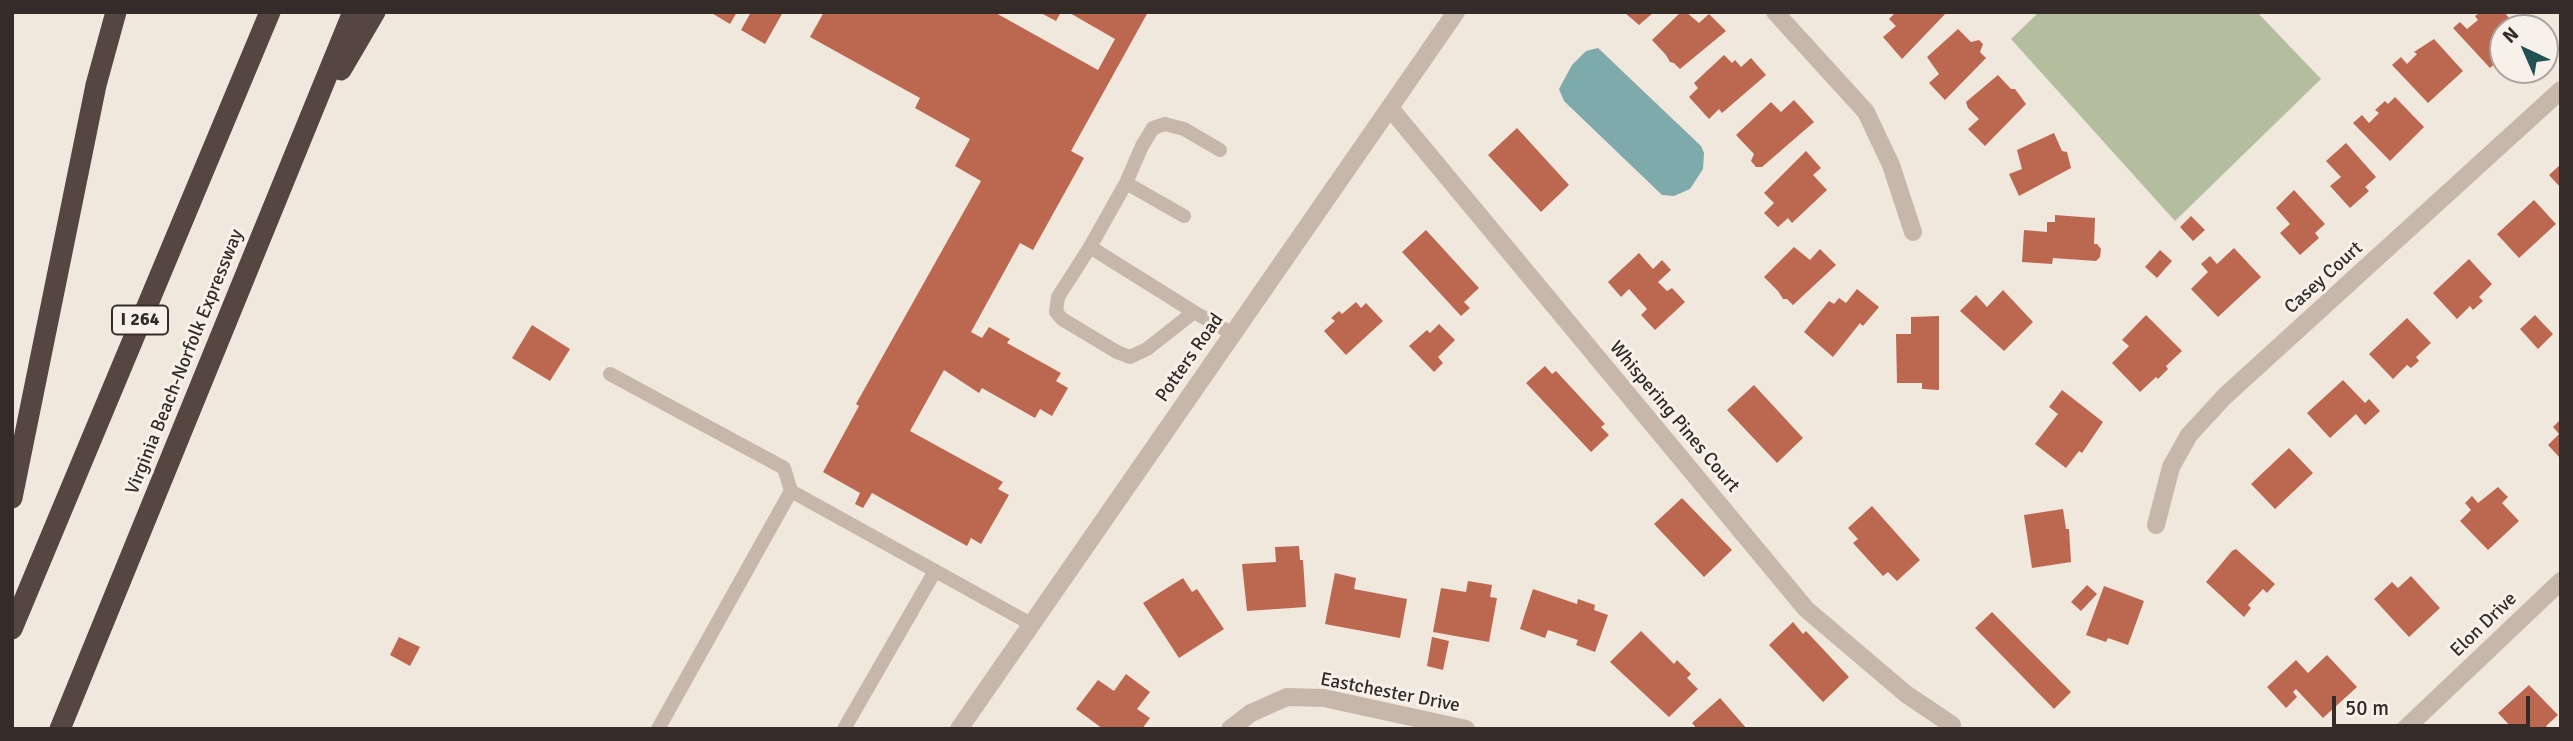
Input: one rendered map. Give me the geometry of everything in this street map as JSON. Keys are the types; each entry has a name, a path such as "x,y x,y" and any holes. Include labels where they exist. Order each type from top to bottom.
{"highway":[{"path":"12,498 96,85 116,12"},
{"name":"I 264","path":"12,629 270,12"},
{"name":"Virginia Beach-Norfolk Expressway","path":"60,729 353,12"},
{"path":"305,129 375,12"}],"street":[{"name":"Potters Road","path":"959,729 1456,12"},
{"path":"1775,12 1866,112 1891,165 1913,232"},
{"name":"Casey Court","path":"2156,525 2171,467 2189,435 2225,396 2561,90"},
{"name":"Whispering Pines Court","path":"1390,107 1806,609 1906,694 1952,724"},
{"name":"Elon Drive","path":"2405,729 2561,581"},
{"name":"Eastchester Drive","path":"1230,729 1251,713 1287,697 1324,698 1466,729"}],"lane":[{"path":"1194,312 1147,349 1130,357 1106,345 1056,312 1058,297 1126,183 1153,128 1165,124 1184,129 1220,150"},
{"path":"1126,183 1184,216"},
{"path":"1090,247 1233,334"},
{"path":"610,374 784,468 791,491 1031,624"},
{"path":"658,729 791,491"},
{"path":"844,729 935,571"}],"green space":[{"path":"2039,12 2257,12 2321,79 2175,221 2011,39"}],"water":[{"path":"1598,48 1701,146 1704,153 1703,169 1690,189 1674,196 1662,195 1564,101 1559,89 1572,65 1586,51"}],"building":[{"path":"710,12 737,12 730,24"},
{"path":"751,12 783,12 765,44 741,30"},
{"path":"824,12 994,12 1098,70 1115,39 1068,12 1148,12 1071,151 1084,158 1033,250 1020,243 971,332 982,338 989,327 1010,339 1007,343 1061,373 1056,381 1068,388 1052,416 1040,409 1035,418 982,388 979,393 944,370 910,431 1003,482 998,489 1009,495 981,544 971,538 967,546 872,493 863,508 855,504 860,493 823,472 859,406 856,404 981,181 955,166 970,139 915,108 920,98 810,37"},
{"path":"1039,12 1061,12 1056,21"},
{"path":"1624,12 1654,12 1639,25"},
{"path":"1681,12 1686,12 1699,23 1709,14 1726,31 1680,69 1670,62 1652,40"},
{"path":"1896,12 1947,12 1902,59 1883,37 1896,26 1889,19"},
{"path":"2481,12 2506,14 2489,14 2489,67 2453,28 2460,22 2467,29 2478,20 2475,16"},
{"path":"1958,29 1971,42 1979,40 1983,44 1980,52 1986,58 1945,100 1929,83 1939,74 1927,57"},
{"path":"2434,39 2463,71 2428,103 2392,65 2401,57 2407,64 2417,54 2414,52"},
{"path":"1724,55 1732,63 1735,60 1741,67 1751,58 1766,75 1722,113 1719,109 1709,119 1689,97 1698,88 1694,83"},
{"path":"1998,75 2011,89 2015,89 2026,104 1985,146 1968,129 1979,119 1966,102"},
{"path":"2395,97 2424,127 2390,161 2353,123 2362,115 2369,123 2379,113 2375,110"},
{"path":"1794,100 1814,122 1762,167 1756,167 1751,161 1754,154 1736,135 1771,102 1781,112"},
{"path":"1517,128 1569,185 1541,212 1488,155"},
{"path":"2054,133 2062,151 2067,152 2071,168 2019,196 2009,174 2022,169 2017,150"},
{"path":"2346,143 2376,177 2365,187 2369,191 2350,208 2330,186 2341,177 2326,161"},
{"path":"1806,151 1821,168 1813,175 1827,190 1792,223 1788,218 1778,227 1764,213 1774,203 1764,193"},
{"path":"2561,164 2561,188 2549,175"},
{"path":"2294,190 2325,224 2315,233 2319,238 2300,255 2280,233 2290,224 2276,208"},
{"path":"2534,200 2556,224 2519,258 2497,234"},
{"path":"2055,215 2095,218 2094,244 2101,249 2100,257 2096,261 2053,258 2052,264 2022,262 2024,230 2047,232 2047,222 2055,222"},
{"path":"2191,216 2205,230 2193,241 2180,227"},
{"path":"1426,230 1479,288 1464,302 1470,308 1461,316 1402,252"},
{"path":"1794,247 1810,260 1820,249 1836,265 1793,305 1783,299 1764,277"},
{"path":"2234,248 2261,277 2218,317 2191,289 2208,272 2201,264 2210,256 2217,264"},
{"path":"2160,250 2172,261 2157,278 2145,267"},
{"path":"1639,253 1653,269 1662,260 1671,270 1658,282 1667,291 1672,288 1685,302 1655,330 1641,315 1647,309 1629,289 1621,297 1608,282"},
{"path":"2469,259 2492,284 2479,297 2483,301 2473,310 2470,306 2457,319 2433,293"},
{"path":"1857,289 1879,307 1863,326 1860,323 1833,357 1804,332 1829,301 1834,304 1839,298 1846,303"},
{"path":"2003,290 2033,322 2004,351 1960,311 1976,295 1987,307"},
{"path":"1356,302 1361,308 1366,303 1383,321 1346,355 1324,331 1335,321 1331,318 1339,311 1342,314"},
{"path":"2146,315 2182,351 2166,366 2168,369 2158,379 2156,377 2140,392 2112,363 2129,346 2122,340"},
{"path":"2535,315 2553,334 2538,349 2520,329"},
{"path":"1939,316 1939,390 1922,389 1922,383 1897,383 1896,334 1911,334 1911,317"},
{"path":"2407,318 2431,343 2416,357 2419,361 2411,368 2407,365 2393,379 2369,354"},
{"path":"1439,324 1455,340 1438,357 1443,363 1434,372 1409,346 1427,330 1430,333"},
{"path":"532,325 570,349 550,381 512,358"},
{"path":"1545,366 1552,374 1556,371 1605,424 1601,427 1609,435 1591,452 1526,383"},
{"path":"2343,380 2365,403 2369,399 2380,411 2365,425 2356,414 2330,438 2307,413"},
{"path":"1754,385 1803,438 1777,463 1727,410"},
{"path":"2062,390 2103,422 2082,453 2079,451 2066,468 2035,444 2058,414 2049,407"},
{"path":"2561,419 2561,459 2548,445 2559,434 2553,427"},
{"path":"2289,448 2313,473 2275,509 2251,484"},
{"path":"2498,487 2508,497 2502,503 2519,521 2488,550 2460,521 2471,510 2465,503 2472,496 2478,503"},
{"path":"1682,498 1732,550 1704,577 1654,524"},
{"path":"1872,506 1920,560 1897,581 1888,572 1883,576 1853,543 1858,539 1848,528"},
{"path":"2063,509 2066,529 2069,529 2071,562 2032,568 2024,515"},
{"path":"1299,546 1300,560 1303,560 1306,607 1247,611 1242,564 1276,562 1275,547"},
{"path":"2236,549 2275,584 2267,593 2263,589 2248,605 2251,608 2244,617 2206,582"},
{"path":"1335,573 1356,578 1354,589 1407,599 1400,638 1325,624"},
{"path":"2411,576 2440,608 2409,637 2374,599 2392,582 2398,588"},
{"path":"1183,578 1192,592 1197,589 1224,629 1179,658 1143,603"},
{"path":"1468,581 1492,585 1490,597 1497,598 1489,642 1433,632 1441,588 1466,592"},
{"path":"2087,585 2097,594 2081,611 2071,602"},
{"path":"2104,586 2144,601 2128,645 2108,638 2106,642 2086,635"},
{"path":"1533,589 1577,604 1578,599 1595,605 1594,610 1608,615 1595,652 1576,645 1578,640 1548,630 1545,638 1520,629"},
{"path":"1992,612 2071,692 2054,709 1975,628"},
{"path":"1793,622 1803,634 1806,631 1849,677 1823,702 1769,645"},
{"path":"1641,631 1674,664 1677,660 1691,674 1687,678 1698,689 1669,717 1610,662"},
{"path":"399,637 420,647 410,666 390,655"},
{"path":"1432,637 1449,641 1443,670 1427,666"},
{"path":"2327,655 2357,687 2323,718 2296,689 2293,692 2297,697 2286,708 2267,687 2296,660 2308,673"},
{"path":"1126,674 1150,692 1137,709 1150,718 1142,729 1103,729 1076,709 1098,680 1114,691"},
{"path":"2529,685 2558,715 2546,726 2549,729 2513,729 2498,713"},
{"path":"1720,698 1747,729 1697,729 1692,723"}]}
